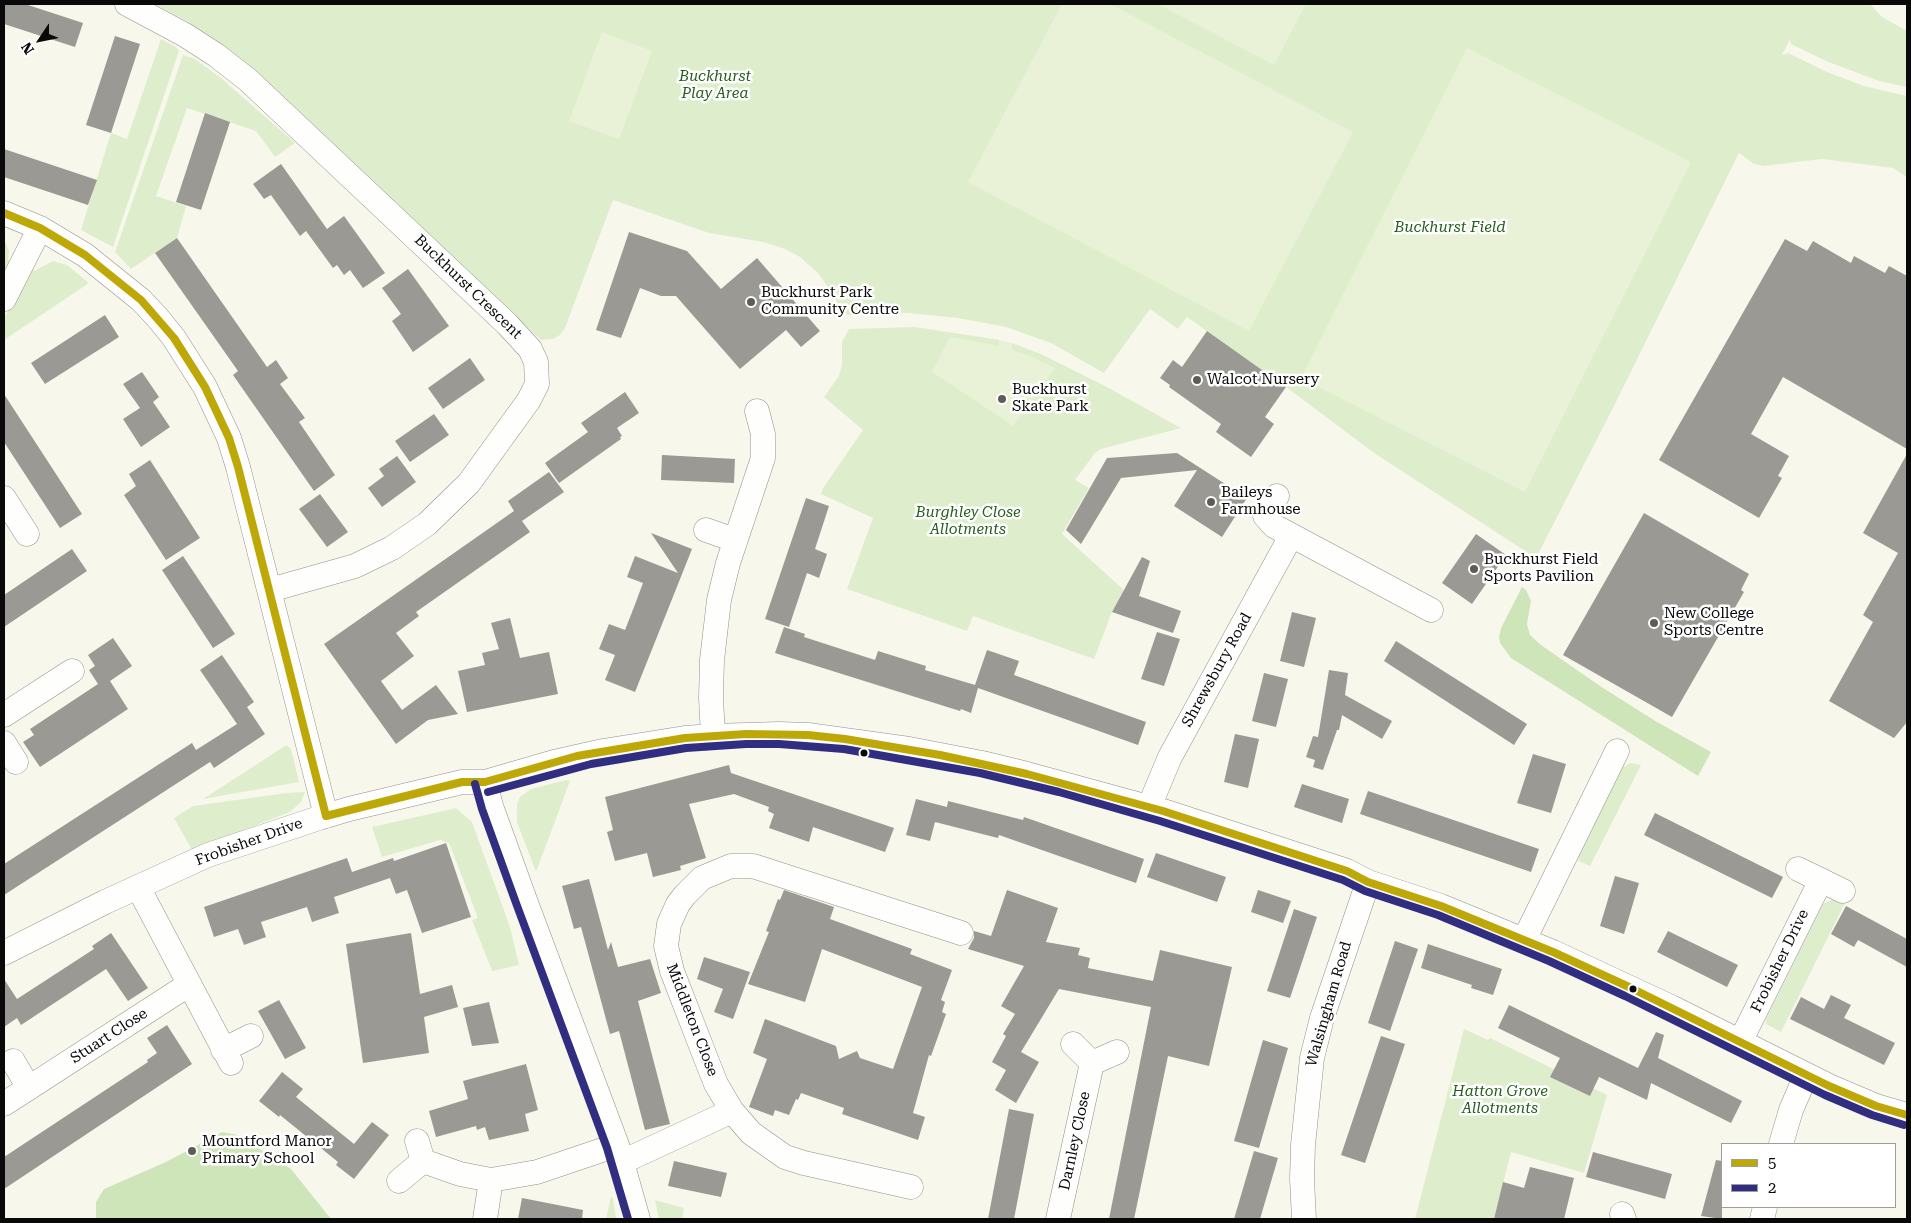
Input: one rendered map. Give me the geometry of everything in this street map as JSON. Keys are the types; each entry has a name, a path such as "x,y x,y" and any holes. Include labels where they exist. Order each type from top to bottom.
{"street":[{"name":"Buckhurst Crescent","path":"127,4 185,35 216,55 248,80 508,324 530,349 536,362 537,384 529,400 469,483 426,524 392,548 355,566 270,590"},
{"path":"4,213 40,228 85,255 141,300 158,316 205,386 229,438 238,467 326,816"},
{"path":"4,298 40,228"},
{"path":"713,736 711,684 713,640 720,593 736,540 760,473 763,458 763,434 757,411"},
{"path":"1277,496 1265,517 1274,526 1431,610"},
{"path":"706,530 736,540"},
{"name":"Shrewsbury Road","path":"1149,807 1170,757 1292,536"},
{"path":"4,715 72,671"},
{"name":"Frobisher Drive","path":"4,953 208,855 326,816 462,782 485,782 577,756 685,738 779,734 808,735 909,749 1009,769 1149,807 1347,871 1368,882 1441,906 1524,940 1637,991 1806,1075 1876,1106 1907,1116"},
{"path":"1524,940 1617,751"},
{"path":"485,782 491,806 619,1153 638,1219"},
{"name":"Middleton Close","path":"911,1187 804,1163 785,1156 751,1133 732,1112 716,1084 668,959 667,935 673,914 685,894 702,878 722,868 731,866 753,866 961,933"},
{"path":"1798,869 1843,891"},
{"name":"Frobisher Drive","path":"1740,1042 1821,880"},
{"name":"Walsingham Road","path":"1304,1219 1303,1145 1305,1110 1312,1058 1322,1018 1368,882"},
{"path":"138,887 227,1056 251,1036"},
{"name":"Stuart Close","path":"4,1104 188,985"},
{"path":"1073,1044 1092,1063 1117,1052"},
{"path":"13,1061 29,1088"},
{"name":"Darnley Close","path":"1058,1219 1092,1063"},
{"path":"1781,1143 1791,1110 1806,1075"},
{"path":"399,1181 420,1151 460,1174 491,1180 537,1172 619,1153 732,1112"},
{"path":"485,1219 491,1180"}],"green space":[{"name":"Buckhurst Field","path":"154,4 1870,4 1882,17 1907,31 1907,87 1879,81 1826,61 1791,44 1790,39 1782,55 1788,53 1827,72 1864,86 1907,96 1907,177 1893,168 1822,159 1764,166 1754,164 1739,153 1614,406 1536,558 1374,453 1286,387 1187,317 1178,329 1150,309 1104,373 1051,343 1006,327 958,318 908,313 849,315 842,313 832,293 818,273 800,257 785,249 763,242 709,233 613,200 565,328 560,335 553,339 541,340 245,68 185,20"},
{"path":"1062,4 1110,4 1353,132 1249,331 968,182"},
{"path":"1158,4 1306,4 1274,65"},
{"path":"602,32 652,51 619,139 569,121"},
{"path":"161,39 176,47 179,51 113,247 81,230 111,133 127,139"},
{"path":"1467,48 1691,162 1525,492 1301,378"},
{"path":"183,55 195,59 222,79 295,143 275,157 256,131 187,108 156,196 186,206 177,238 131,269 115,252"},
{"path":"4,239 9,251 8,259 10,263 4,273"},
{"path":"53,261 67,265 89,283 4,340 4,319 26,276 32,268 34,271"},
{"name":"Burghley Close Allotments","path":"915,327 1000,340 999,346 1012,426 1054,368 1011,350 1012,343 1041,354 1105,386 1181,428 1101,449 1095,453 1075,480 1089,488 1062,534 1124,590 1112,612 1094,659 973,616 967,631 847,589 873,518 821,494 823,488 863,430 824,397 839,376 842,364 842,342 849,329"},
{"name":"Buckhurst Skate Park","path":"950,337 999,346 1000,340 1012,343 1012,350 1055,368 1013,426 932,372"},
{"path":"1522,587 1526,590 1531,601 1527,624 1530,635 1541,645 1600,686 1657,722 1711,752 1698,776 1511,658 1500,643 1499,637 1501,628"},
{"path":"285,746 291,749 299,782 203,799"},
{"path":"1630,763 1641,765 1590,866 1579,861 1578,854 1618,770"},
{"path":"566,780 570,781 536,872 517,822 517,804 520,797 531,789"},
{"path":"305,792 301,802 290,812 192,850 174,818 193,806"},
{"path":"456,808 472,822 510,927 519,965 492,971 472,920 478,918 449,843 440,840 382,857 372,827"},
{"path":"1831,900 1845,903 1781,1032 1766,1024 1766,1019 1823,904"},
{"name":"Hatton Grove Allotments","path":"1464,1029 1488,1040 1490,1038 1607,1095 1584,1173 1511,1152 1494,1219 1415,1219"},
{"path":"222,1132 238,1135 291,1169 331,1219 96,1219 96,1202 104,1189 166,1162"},
{"path":"611,1197 613,1198 616,1219 606,1219"},
{"path":"655,1200 684,1208 682,1219 659,1219"}],"building":[{"path":"4,4 25,4 83,23 75,47 4,24"},
{"path":"115,36 140,44 111,133 86,125"},
{"path":"205,113 230,122 201,210 176,202"},
{"path":"4,149 97,180 88,205 4,177"},
{"path":"281,164 327,229 344,216 385,273 363,288 350,270 344,275 337,265 333,268 306,231 300,236 271,195 264,199 253,184"},
{"path":"629,232 687,251 721,289 757,258 820,331 801,347 786,330 740,369 676,296 661,296 640,288 621,338 596,330"},
{"path":"177,238 267,367 276,360 288,378 280,384 305,418 299,422 335,475 314,491 233,375 238,371 155,253"},
{"path":"1785,239 1807,251 1813,241 1851,263 1854,256 1885,273 1889,266 1907,276 1907,449 1783,377 1751,434 1789,456 1778,476 1782,478 1759,518 1659,460"},
{"path":"408,269 449,326 413,352 392,321 401,314 382,288"},
{"path":"105,315 119,337 45,384 31,363"},
{"path":"1207,331 1286,387 1265,417 1274,424 1251,457 1216,432 1221,424 1169,387 1170,385 1160,378 1173,360 1182,367"},
{"path":"470,358 485,380 443,409 428,388"},
{"path":"142,372 159,397 153,402 170,427 141,447 123,419 140,408 123,384"},
{"path":"625,392 639,413 617,428 622,436 620,437 621,439 559,483 545,463 588,432 581,423"},
{"path":"4,394 82,514 60,528 4,442"},
{"path":"434,414 449,435 410,462 395,441"},
{"path":"1177,453 1247,498 1222,537 1174,506 1197,470 1121,478 1081,544 1066,530 1107,458"},
{"path":"1907,454 1907,722 1894,738 1829,701 1873,622 1863,615 1898,553 1863,533"},
{"path":"662,455 735,459 734,483 661,480"},
{"path":"397,456 416,482 382,507 368,488 384,476 379,469"},
{"path":"150,460 200,538 166,560 124,495 136,486 129,474"},
{"path":"549,472 564,492 522,521 530,532 416,612 419,616 396,633 414,656 381,681 402,710 436,685 458,714 428,720 396,744 324,644 514,511 508,501"},
{"path":"320,494 348,532 327,547 299,509"},
{"path":"806,498 829,506 815,549 827,554 819,578 807,573 789,627 765,619"},
{"name":"New College Sports Centre","path":"1644,513 1749,574 1741,590 1744,592 1672,717 1563,655"},
{"path":"651,533 692,549 635,692 605,680 615,655 599,649 609,624 625,630 634,607 643,583 627,577 635,556 678,573"},
{"name":"Buckhurst Field Sports Pavilion","path":"1476,534 1506,555 1472,604 1442,583"},
{"path":"72,549 87,571 4,627 4,595"},
{"path":"183,556 235,634 213,648 162,570"},
{"path":"1142,557 1150,561 1139,596 1181,611 1173,633 1112,612"},
{"path":"1292,612 1316,618 1304,667 1280,661"},
{"path":"510,618 520,658 549,652 558,694 467,712 458,671 485,665 482,653 499,649 491,623"},
{"path":"784,627 805,634 804,637 875,660 878,651 926,666 925,670 975,685 987,650 1019,661 1014,675 1146,722 1138,745 978,688 971,713 961,709 960,711 775,653"},
{"path":"1157,632 1180,639 1164,686 1141,679"},
{"path":"113,638 132,666 110,681 128,709 40,767 23,742 34,735 30,729 98,684 89,670 95,666 88,655"},
{"path":"1396,641 1527,724 1514,745 1384,661"},
{"path":"222,655 254,702 247,707 265,734 214,768 210,762 4,895 4,864 192,743 196,750 237,724 200,670"},
{"path":"1329,670 1348,673 1345,695 1392,721 1382,739 1342,715 1339,730 1337,730 1323,770 1313,767 1315,760 1306,757 1313,736 1318,737"},
{"path":"1264,673 1288,679 1276,727 1252,721"},
{"path":"1235,734 1259,739 1248,788 1224,782"},
{"path":"1533,754 1566,764 1551,813 1517,803"},
{"path":"729,765 731,773 894,828 885,852 813,827 809,842 769,828 774,814 768,811 769,807 734,794 689,804 706,858 680,866 681,870 653,877 647,853 615,861 607,832 613,830 605,797"},
{"path":"1302,784 1349,799 1342,823 1294,807"},
{"path":"1368,791 1539,849 1531,872 1360,814"},
{"path":"916,799 947,807 948,801 1023,820 1024,817 1144,859 1136,883 999,835 998,838 935,822 930,841 906,835"},
{"path":"1655,813 1783,877 1772,898 1644,835"},
{"path":"446,843 471,917 422,933 407,890 396,894 390,878 334,897 339,913 312,922 307,907 261,922 266,937 244,945 238,929 214,937 204,907 347,858 352,872 393,858 394,861"},
{"path":"1156,853 1226,877 1217,902 1147,877"},
{"path":"1615,876 1639,883 1624,934 1600,926"},
{"path":"589,879 608,950 611,942 618,967 650,959 661,993 638,1001 670,1124 645,1130 619,1031 610,1034 581,927 574,929 562,886"},
{"path":"784,890 834,907 830,919 912,949 910,954 952,970 941,1000 945,1002 942,1012 946,1014 931,1056 929,1055 913,1113 925,1117 918,1140 842,1114 844,1108 801,1093 798,1100 796,1099 789,1115 775,1110 773,1116 749,1107 767,1059 753,1053 765,1019 836,1046 839,1059 857,1051 860,1058 893,1069 922,987 822,949 805,1002 748,984 769,932 766,931 778,899 780,900"},
{"path":"1007,890 1058,908 1046,942 1080,948 1078,955 1090,958 1088,968 1153,981 1160,950 1232,967 1209,1066 1168,1056 1134,1219 1109,1219 1151,1007 1059,989 1021,1052 1039,1062 1016,1103 995,1090 1006,1070 992,1062 1006,1036 1003,1034 1015,1014 1001,1006 1024,966 968,949 974,938 974,931 991,936"},
{"path":"1258,890 1291,901 1283,923 1251,912"},
{"path":"1846,906 1907,939 1907,967 1858,940 1854,947 1831,934"},
{"path":"1294,909 1317,917 1290,998 1267,991"},
{"path":"1668,931 1738,965 1727,987 1657,952"},
{"path":"111,933 148,988 128,1001 106,969 21,1025 17,1018 4,1027 4,979 17,999 94,949 92,946"},
{"path":"411,933 420,994 452,985 458,1007 424,1017 429,1053 363,1063 346,944"},
{"path":"1395,941 1418,949 1390,1031 1368,1023"},
{"path":"1428,944 1502,969 1493,995 1471,988 1472,985 1421,968"},
{"path":"704,957 750,972 733,1019 714,1012 723,989 697,979"},
{"path":"1831,995 1851,1005 1844,1018 1895,1043 1884,1065 1790,1019 1801,997 1824,1009"},
{"path":"279,1000 306,1048 285,1059 258,1011"},
{"path":"489,1002 499,1043 472,1046 463,1008"},
{"path":"1509,1005 1638,1068 1656,1032 1664,1035 1658,1058 1742,1101 1731,1123 1651,1083 1647,1100 1599,1077 1590,1096 1550,1077 1560,1058 1498,1028"},
{"path":"167,1025 192,1064 4,1189 4,1157 148,1062 147,1060 157,1053 147,1038"},
{"path":"1381,1036 1405,1044 1365,1163 1341,1155"},
{"path":"1263,1040 1288,1048 1259,1148 1234,1141"},
{"path":"526,1064 538,1110 525,1114 529,1131 489,1140 485,1127 477,1130 476,1126 436,1137 429,1111 468,1099 463,1081"},
{"path":"282,1072 303,1089 296,1097 354,1144 372,1122 389,1135 354,1179 336,1165 338,1162 280,1115 279,1117 259,1101"},
{"path":"1009,1109 1034,1114 1014,1219 988,1219"},
{"path":"1254,1151 1278,1158 1260,1219 1234,1219"},
{"path":"1593,1152 1672,1174 1665,1199 1586,1177"},
{"path":"1716,1160 1721,1161 1722,1219 1701,1216"},
{"path":"674,1161 727,1173 721,1197 668,1186"},
{"path":"1530,1167 1574,1178 1564,1219 1494,1219 1503,1182 1524,1188"},
{"path":"522,1198 583,1210 582,1219 518,1219"}],"transit line":[{"name":"5","path":"4,213 40,228 85,255 141,300 174,338 205,387 229,438 238,467 326,816"},
{"name":"5","path":"326,816 462,782 485,782 577,756 685,738 746,734 808,735 845,739 940,755 1027,774 1163,811 1347,871 1368,882 1441,906 1553,952 1629,987 1829,1086 1876,1106 1907,1115"},
{"name":"2","path":"488,792 591,764 686,748 746,744 779,744 844,749 980,773 1059,792 1160,821 1343,880 1365,891 1438,915 1549,961 1625,996 1825,1095 1872,1115 1904,1125"},
{"name":"2","path":"475,784 482,809 516,903 607,1148 628,1219"}],"place":[{"name":"Buckhurst Park Community Centre","path":"751,302"},
{"name":"Walcot Nursery","path":"1197,380"},
{"name":"Buckhurst Skate Park","path":"1002,399"},
{"name":"Baileys Farmhouse","path":"1211,502"},
{"name":"Buckhurst Field Sports Pavilion","path":"1474,569"},
{"name":"New College Sports Centre","path":"1654,623"},
{"name":"Mountford Manor Primary School","path":"192,1151"}],"park label":[{"name":"Buckhurst Play Area","path":"715,86"}]}
